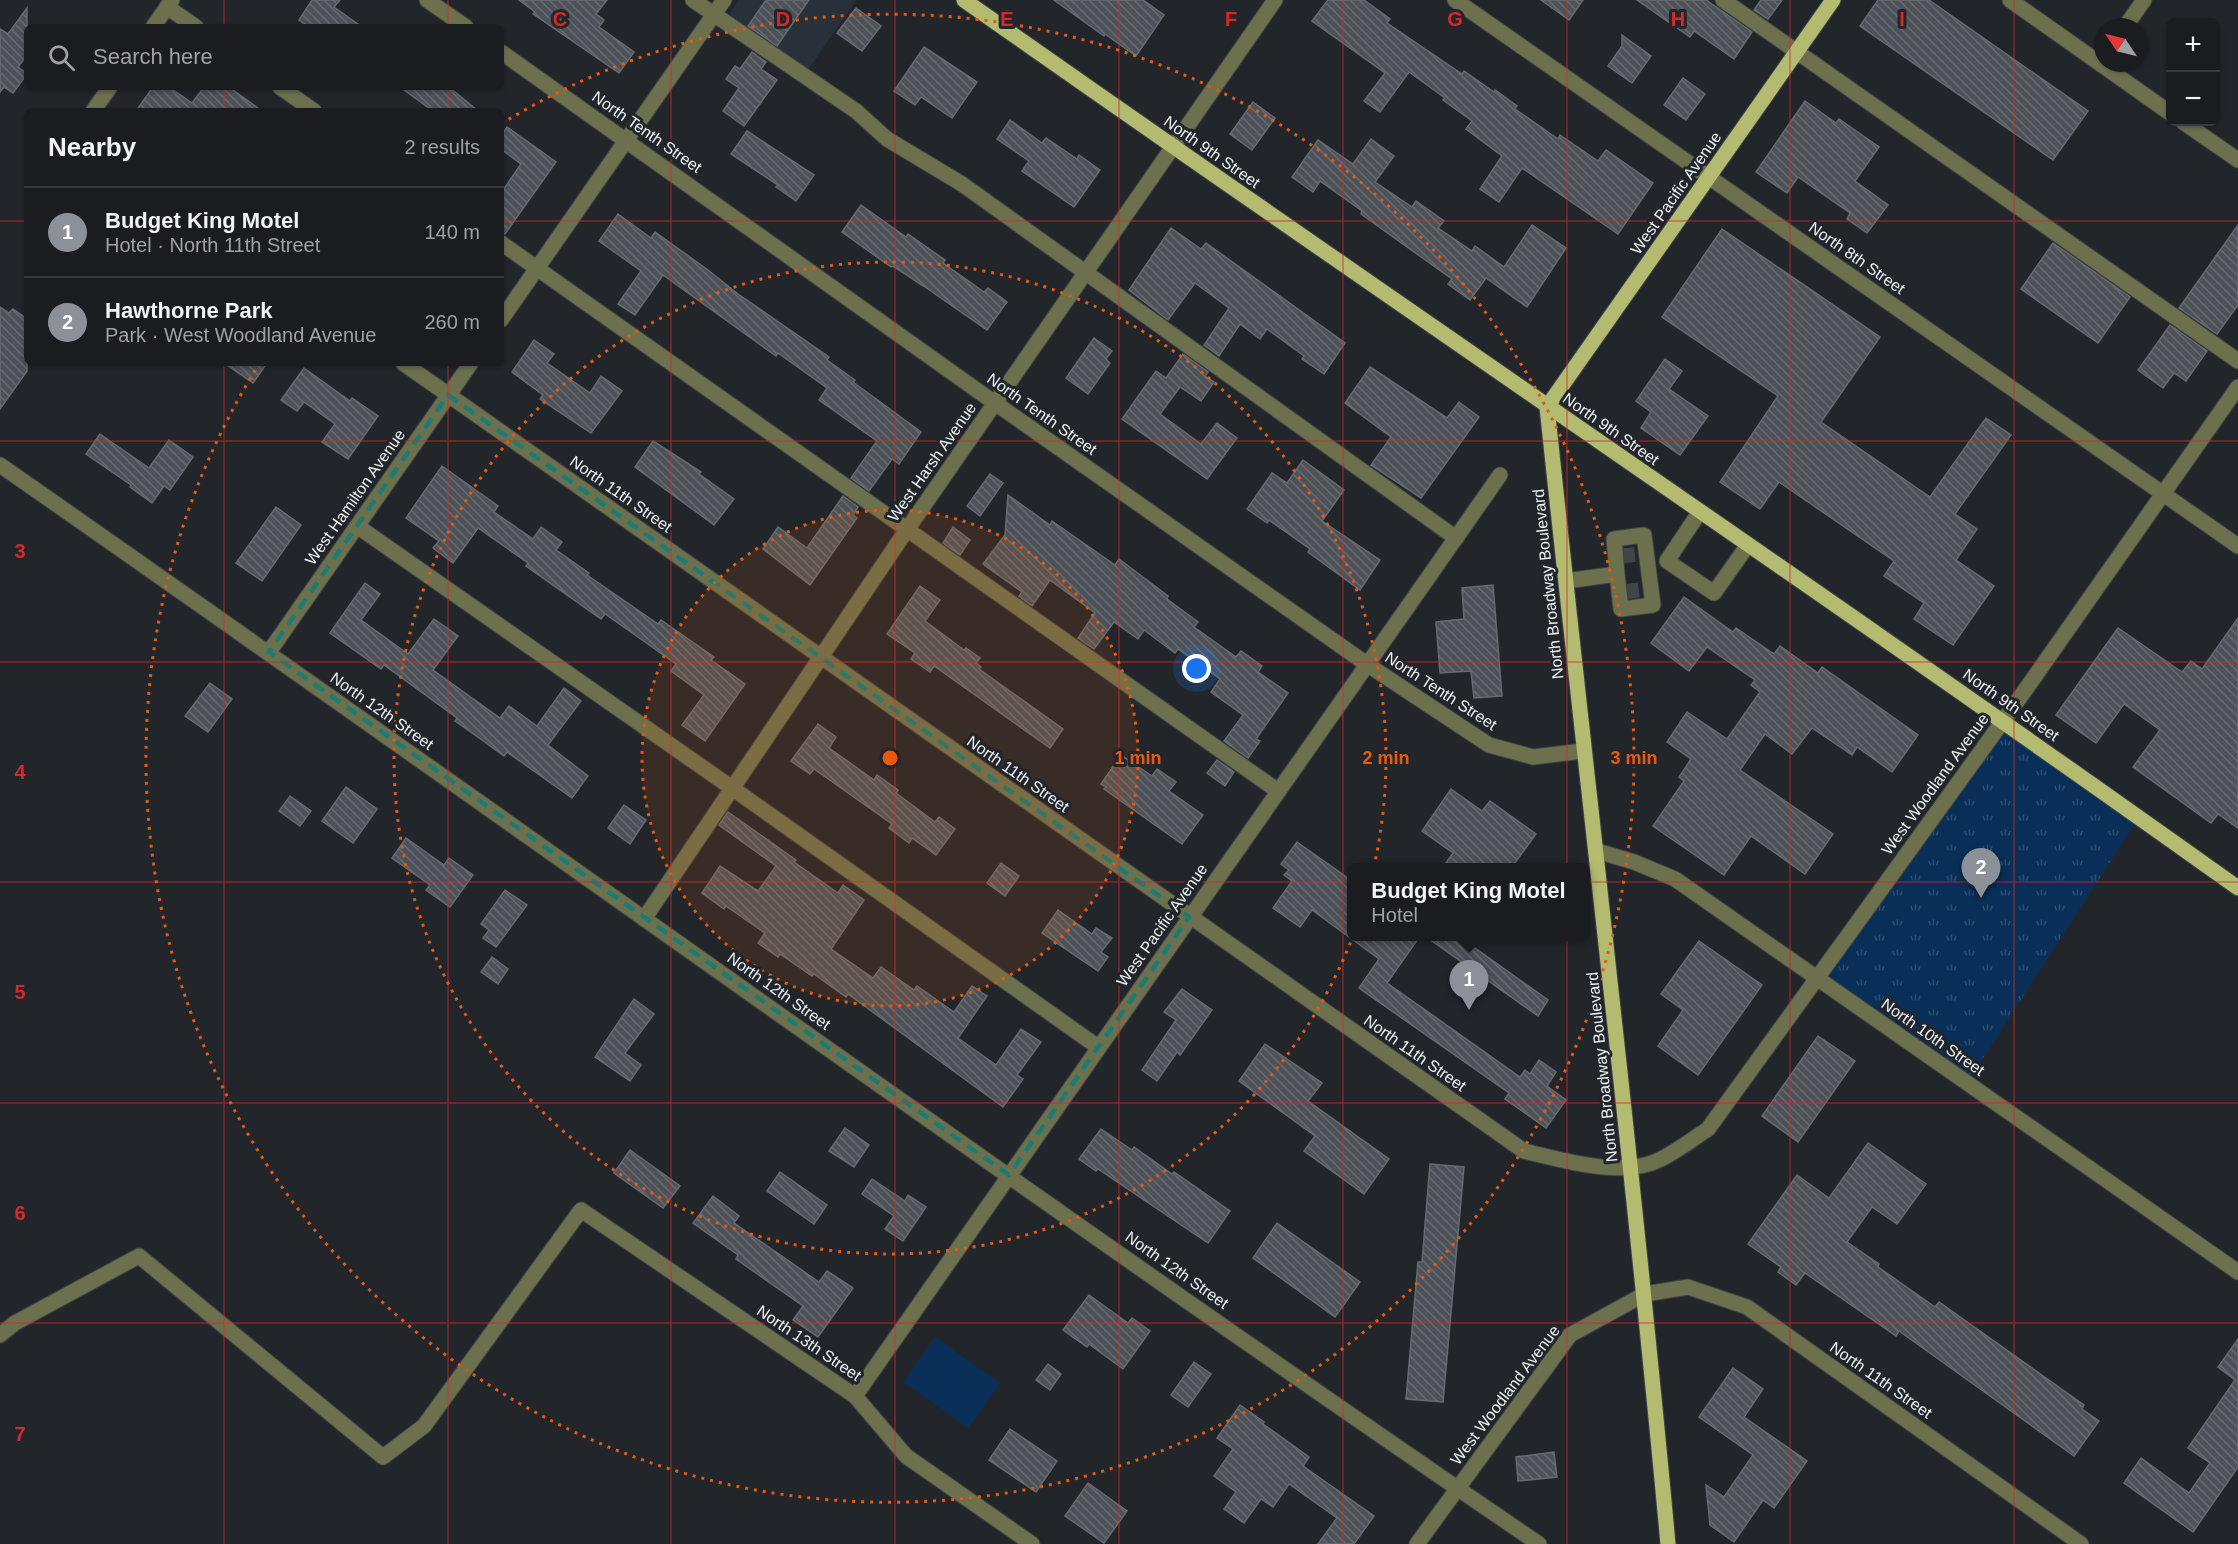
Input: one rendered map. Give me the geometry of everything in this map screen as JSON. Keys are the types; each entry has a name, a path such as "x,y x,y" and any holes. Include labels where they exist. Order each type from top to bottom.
{"main road":[{"name":"North 9th Street","path":"964,0 1699,513 2003,721 2238,888"},
{"name":"West Pacific Avenue","path":"1547,407 1833,0"},
{"name":"North Broadway Boulevard","path":"1547,407 1583,751 1597,850 1645,1294 1668,1544"}],"street":[{"path":"427,0 461,24"},
{"path":"693,0 856,111 887,140 962,184 1456,538"},
{"path":"504,316 724,0"},
{"name":"West Harsh Avenue","path":"644,919 906,531 1275,0"},
{"name":"North 8th Street","path":"1455,0 2238,546"},
{"path":"1723,0 2238,361"},
{"path":"2010,0 2094,55"},
{"path":"2131,18 2144,0"},
{"path":"155,24 170,3 193,24"},
{"name":"North Tenth Street","path":"504,54 995,403 1368,664 1489,745 1533,757 1583,751"},
{"path":"2117,72 2166,110"},
{"path":"95,108 108,90"},
{"path":"284,90 310,108"},
{"path":"2189,126 2238,160"},
{"path":"504,245 906,531 1278,791"},
{"name":"North 11th Street","path":"407,366 1524,1151 1597,1167 1630,1167"},
{"name":"West Hamilton Avenue","path":"269,652 469,366"},
{"name":"West Woodland Avenue","path":"1630,1167 1659,1161 1708,1129 2003,721 2238,387"},
{"name":"North 12th Street","path":"0,465 269,652 1008,1175 1539,1544"},
{"name":"West Pacific Avenue","path":"855,1396 1500,475"},
{"path":"1649,570 1667,561 1699,513"},
{"path":"357,526 1098,1047"},
{"path":"1644,535 1644,554 1649,570 1648,589 1653,605 1621,609 1622,592 1617,574 1618,557 1614,539 1644,535"},
{"path":"1667,561 1714,593 1748,545"},
{"path":"1566,581 1617,574"},
{"name":"North 10th Street","path":"1597,850 1675,879 2238,1272"},
{"name":"North 13th Street","path":"0,1335 15,1323 139,1256 382,1457 424,1426 581,1210 855,1396 906,1456 1032,1544"},
{"name":"North 11th Street","path":"1645,1294 1688,1287 1747,1307 2081,1544"},
{"name":"West Woodland Avenue","path":"1417,1544 1570,1335 1645,1294"}],"highlighted area":[{"path":"448,395 1189,917 1009,1175 269,652"}],"shaded area":[{"path":"739,0 856,0 801,80 722,24"}],"green space":[{"path":"2003,721 2139,817 1967,1083 1816,978"},
{"path":"935,1337 1000,1383 968,1428 903,1382"}],"building":[{"path":"312,0 340,0 334,7 358,24 305,24 299,20"},
{"path":"519,0 607,0 596,14 604,20 599,27 634,52 619,73 533,14 535,12"},
{"path":"766,0 809,0 777,46 748,26"},
{"path":"1054,0 1143,0 1164,15 1136,56"},
{"path":"1328,0 1364,0 1390,19 1387,23 1462,74 1464,71 1494,92 1495,90 1517,106 1515,109 1558,139 1560,135 1598,161 1606,150 1653,183 1618,234 1522,168 1499,202 1480,189 1502,156 1466,129 1472,121 1443,100 1445,98 1409,72 1380,112 1364,101 1385,73 1312,21"},
{"path":"1541,0 1583,0 1569,20"},
{"path":"1637,0 1706,0 1752,32 1734,59 1694,31 1690,37"},
{"path":"1761,0 1782,0 1768,19 1754,10"},
{"path":"1878,0 1929,0 2088,111 2053,160 1860,26"},
{"path":"27,8 27,24 24,24 24,59 18,67 24,72 24,78 13,93 4,87 0,92 0,29 8,34"},
{"path":"856,8 881,26 862,51 837,33"},
{"path":"1622,35 1651,56 1632,83 1608,66 1622,46"},
{"path":"924,47 977,82 952,118 921,97 915,105 894,91"},
{"path":"752,52 766,62 761,69 777,80 744,126 723,111 739,88 726,79 735,66 740,69"},
{"path":"1683,78 1705,94 1686,120 1664,105"},
{"path":"151,90 173,90 192,103 202,90 233,90 258,108 138,108"},
{"path":"404,90 453,90 474,108 429,108"},
{"path":"1805,101 1836,123 1839,119 1879,147 1855,181 1888,205 1867,233 1847,219 1850,213 1798,177 1787,193 1756,172"},
{"path":"1253,102 1275,118 1252,150 1230,134"},
{"path":"1010,120 1042,143 1046,138 1077,159 1079,155 1100,170 1074,207 1022,171 1029,161 997,139"},
{"path":"507,127 556,162 505,234 504,189 521,164 504,151 504,132"},
{"path":"747,131 814,175 796,201 776,187 778,185 731,154"},
{"path":"1371,139 1394,156 1375,182 1412,207 1416,201 1444,221 1438,228 1472,251 1475,246 1504,267 1532,225 1566,248 1527,307 1486,278 1470,300 1448,284 1452,279 1361,214 1362,211 1320,181 1313,192 1292,177 1318,140 1353,164"},
{"path":"861,205 906,237 908,234 945,260 943,263 984,292 988,288 1007,302 987,330 842,232"},
{"path":"618,214 651,238 655,232 738,294 829,357 827,360 855,380 853,382 921,432 899,464 892,459 869,491 851,478 877,441 819,400 827,388 778,353 776,356 663,275 635,315 618,304 641,271 599,241"},
{"path":"2238,225 2238,305 2217,334 2179,308"},
{"path":"1171,228 1201,249 1206,243 1345,343 1324,374 1302,359 1304,356 1267,329 1260,339 1240,324 1219,356 1204,345 1229,308 1195,283 1168,320 1129,290"},
{"path":"1722,229 1880,337 1821,422 1930,497 1986,418 2011,435 1955,514 1977,529 1956,560 1994,586 1953,645 1914,619 1924,603 1884,576 1894,561 1779,482 1760,509 1720,482 1778,396 1662,317"},
{"path":"2053,243 2130,297 2098,343 2021,289"},
{"path":"0,307 9,313 13,309 24,317 24,366 27,366 27,371 0,409"},
{"path":"2170,325 2207,351 2186,381 2174,373 2163,388 2138,370"},
{"path":"1094,338 1112,351 1106,359 1110,363 1088,394 1066,378"},
{"path":"534,340 554,354 547,363 590,393 601,376 622,391 591,433 540,399 543,395 512,372"},
{"path":"1183,354 1208,372 1205,376 1214,382 1201,401 1180,387 1160,414 1201,444 1217,423 1237,438 1207,479 1122,419 1156,371 1166,378"},
{"path":"1665,359 1682,371 1669,389 1708,416 1680,455 1641,428 1651,412 1636,401"},
{"path":"228,366 265,366 253,383"},
{"path":"1370,367 1447,418 1459,402 1479,417 1421,498 1371,465 1391,437 1345,403"},
{"path":"304,368 350,401 352,398 378,416 348,459 322,442 335,424 304,402 297,411 281,400"},
{"path":"100,434 149,468 169,440 193,457 170,490 164,486 152,503 130,487 131,485 86,454"},
{"path":"653,441 701,472 699,474 734,499 714,525 635,467"},
{"path":"1303,460 1344,490 1322,521 1380,560 1360,590 1308,552 1310,549 1269,520 1267,523 1247,509 1272,473 1287,483"},
{"path":"442,466 498,506 494,512 533,539 541,527 562,542 556,550 589,573 587,575 658,624 661,620 714,657 711,660 745,684 705,741 682,725 704,695 671,671 676,664 645,642 605,614 601,619 526,566 528,563 478,528 453,563 433,548 439,541 406,518"},
{"path":"990,474 1003,483 980,516 967,506"},
{"path":"1008,495 1050,525 1052,521 1115,565 1119,559 1198,622 1194,627 1236,657 1241,651 1262,666 1258,672 1288,693 1256,739 1260,741 1248,758 1224,741 1243,715 1211,692 1220,679 1178,649 1175,653 1144,630 1138,639 1114,622 1094,649 1078,638 1095,613 1050,580 1032,606 1019,596 1022,592 983,564 1005,535"},
{"path":"843,496 858,507 853,515 857,518 810,585 763,549 778,527 807,548"},
{"path":"276,507 301,525 262,581 236,563"},
{"path":"953,527 970,540 960,555 943,543"},
{"path":"365,583 380,594 361,620 408,654 434,619 458,636 433,670 500,718 509,706 537,726 564,688 581,701 548,745 588,776 572,798 507,752 504,756 455,721 457,718 384,665 381,669 330,633"},
{"path":"1493,585 1502,696 1474,698 1471,671 1440,673 1436,622 1464,619 1462,588"},
{"path":"920,586 940,600 925,621 964,650 966,648 980,658 976,663 981,667 979,669 1063,729 1050,748 934,666 930,672 911,659 915,653 887,634"},
{"path":"1684,597 1733,632 1736,628 1774,654 1780,646 1818,673 1822,667 1918,735 1892,772 1857,747 1852,755 1812,728 1792,754 1765,734 1740,770 1833,834 1805,874 1751,836 1724,875 1653,826 1684,781 1679,777 1691,759 1667,742 1687,712 1727,739 1760,692 1751,685 1755,680 1707,647 1689,671 1651,643"},
{"path":"2238,618 2238,828 2218,814 2211,823 2133,767 2160,730 2124,704 2096,743 2056,715 2118,628 2182,672 2191,661 2202,669"},
{"path":"210,683 232,699 208,732 185,716"},
{"path":"818,724 836,737 829,748 874,780 877,775 898,790 896,793 935,822 939,817 955,829 936,855 912,838 909,843 889,828 892,824 814,769 810,774 791,761"},
{"path":"1121,755 1152,776 1157,769 1176,782 1169,791 1203,815 1182,844 1104,789 1106,787 1101,784"},
{"path":"1217,760 1234,772 1225,786 1207,773"},
{"path":"346,787 377,809 353,843 322,821"},
{"path":"1451,789 1482,811 1490,801 1536,834 1515,863 1446,863 1453,853 1422,831"},
{"path":"290,796 311,811 300,826 279,811"},
{"path":"624,805 646,820 630,844 608,828"},
{"path":"728,812 838,893 843,885 864,900 831,949 873,978 881,967 914,990 917,986 954,1012 972,986 987,996 958,1038 996,1065 1021,1029 1041,1042 1017,1075 1023,1079 1003,1107 848,994 846,997 814,974 812,976 780,954 778,957 758,943 765,933 726,906 724,909 702,893 720,866 758,891 776,866 719,825"},
{"path":"406,838 444,865 449,858 473,875 450,907 426,890 430,885 392,858"},
{"path":"1297,842 1347,877 1347,936 1312,910 1300,927 1273,908 1292,881 1284,875 1289,870 1281,864"},
{"path":"1001,863 1019,876 1005,896 987,883"},
{"path":"505,890 527,905 496,947 483,938 489,930 481,924"},
{"path":"1058,910 1092,934 1096,928 1112,938 1101,952 1108,957 1098,971 1042,933"},
{"path":"1354,941 1416,941 1387,983 1520,1077 1525,1070 1530,1074 1539,1060 1556,1072 1547,1086 1566,1100 1546,1128 1505,1099 1509,1093 1359,988 1379,959"},
{"path":"1432,941 1465,941 1548,1000 1538,1016"},
{"path":"1699,941 1762,985 1698,1075 1658,1046 1683,1010 1661,994"},
{"path":"492,957 508,969 498,984 481,972"},
{"path":"1182,989 1212,1010 1180,1055 1177,1052 1157,1081 1142,1070 1176,1020 1164,1012"},
{"path":"634,999 654,1014 625,1053 641,1065 630,1081 595,1057"},
{"path":"1818,1036 1855,1061 1798,1142 1762,1116"},
{"path":"1265,1044 1322,1083 1308,1101 1389,1159 1364,1194 1304,1151 1315,1136 1239,1081"},
{"path":"845,1128 869,1145 854,1167 829,1151"},
{"path":"1101,1129 1132,1150 1134,1147 1172,1174 1174,1172 1230,1211 1208,1243 1098,1169 1096,1171 1079,1159"},
{"path":"1868,1143 1926,1184 1897,1224 1872,1207 1847,1242 1935,1307 1939,1302 2084,1405 2082,1409 2099,1421 2074,1456 1899,1331 1896,1336 1805,1273 1796,1285 1778,1272 1781,1267 1748,1244 1797,1175 1829,1198"},
{"path":"630,1150 680,1186 663,1208 614,1173"},
{"path":"1430,1164 1464,1167 1443,1402 1406,1399 1418,1262 1422,1262"},
{"path":"780,1172 827,1205 814,1224 767,1191"},
{"path":"872,1179 905,1201 908,1195 926,1207 903,1241 885,1229 894,1216 862,1194"},
{"path":"713,1196 739,1216 734,1223 819,1282 827,1271 853,1288 818,1337 793,1320 803,1306 736,1259 738,1255 693,1223"},
{"path":"1277,1223 1360,1282 1335,1317 1253,1258"},
{"path":"1089,1295 1128,1323 1132,1318 1150,1331 1123,1369 1089,1344 1087,1347 1063,1330"},
{"path":"2238,1339 2238,1467 2193,1532 2124,1483 2141,1458 2189,1493 2210,1463 2188,1448 2235,1380 2218,1367"},
{"path":"1194,1362 1211,1374 1188,1407 1171,1395"},
{"path":"1048,1364 1061,1374 1050,1390 1036,1380"},
{"path":"1733,1368 1763,1389 1744,1417 1807,1461 1774,1508 1763,1500 1734,1542 1710,1525 1706,1485 1724,1497 1753,1455 1699,1417"},
{"path":"1240,1405 1309,1457 1303,1466 1374,1516 1354,1544 1318,1544 1337,1518 1289,1484 1273,1507 1261,1499 1244,1523 1224,1509 1236,1492 1214,1476 1233,1449 1217,1438"},
{"path":"1010,1429 1057,1461 1036,1492 989,1460"},
{"path":"1554,1452 1557,1477 1518,1481 1516,1457"},
{"path":"1088,1483 1127,1511 1104,1543 1065,1516"}],"tunnel":[{"path":"1620,556 1642,554"},
{"path":"1624,592 1645,589"}],"place":[{"name":"Hawthorne Park","path":"1981,898"},
{"name":"Budget King Motel","path":"1469,1010"}]}
